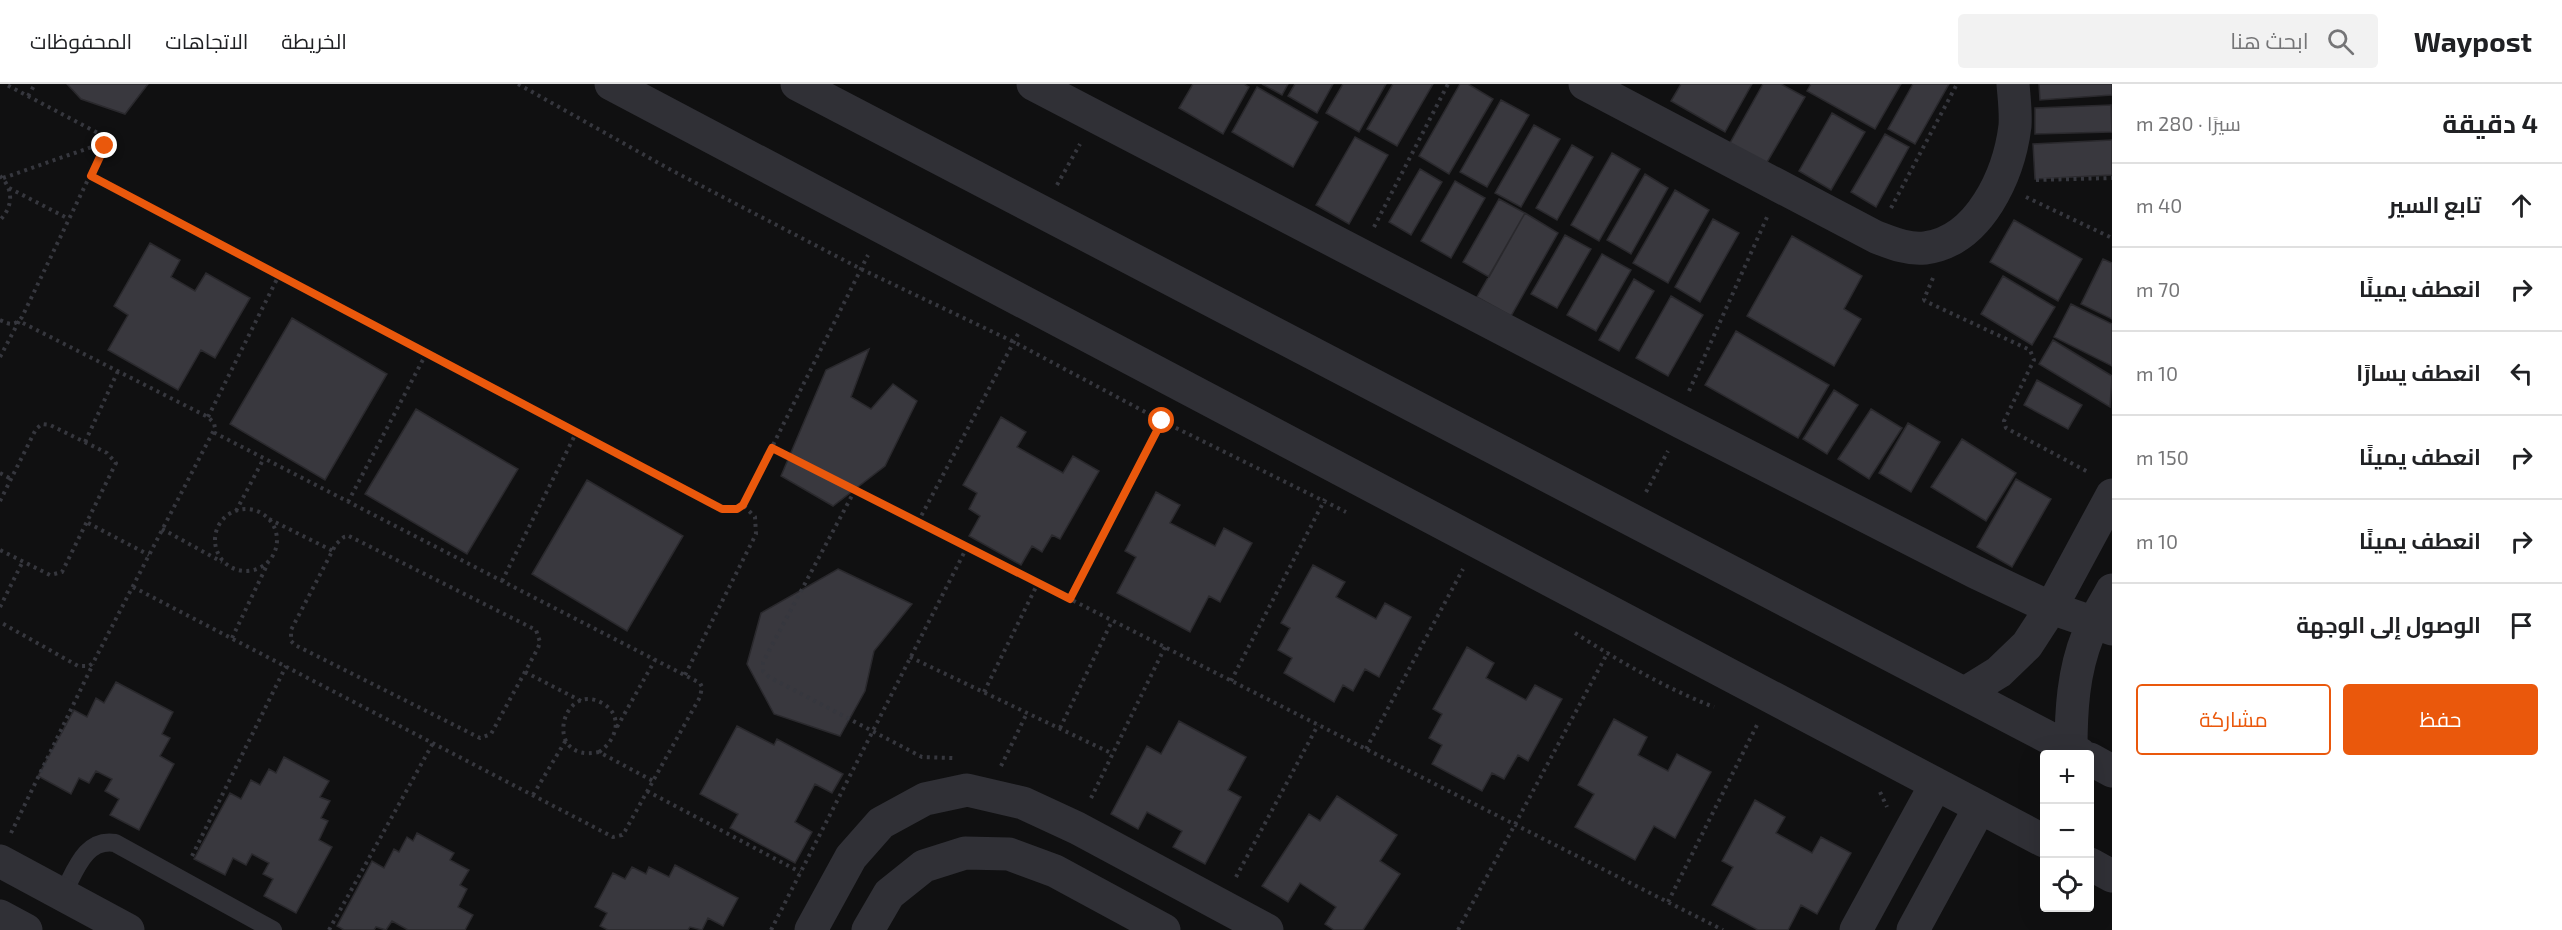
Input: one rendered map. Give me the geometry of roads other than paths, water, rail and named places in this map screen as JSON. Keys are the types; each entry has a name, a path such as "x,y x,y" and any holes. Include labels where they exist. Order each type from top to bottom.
{"street":[{"path":"611,84 1340,469 1470,555 1626,620 2040,839"},
{"path":"797,84 2072,750"},
{"path":"1033,84 1680,421 2051,608 2103,626"},
{"path":"1585,84 1876,237 1899,246 1925,248 1949,240 1970,226 1998,182 2005,168 2015,125 2013,84"},
{"path":"1965,693 1999,672 2027,645 2051,608 2101,484"},
{"path":"2079,750 2071,711 2077,672 2088,635 2103,626 2112,590"},
{"path":"2094,761 2112,771"},
{"path":"1856,930 1936,784"},
{"path":"811,930 851,857 881,823 925,799 967,790 1023,802 1077,828 1267,930"},
{"path":"1913,930 1980,807"},
{"path":"5,847 62,895 128,930"},
{"path":"867,930 889,894 924,866 965,853 1009,854 1055,871 1164,930"},
{"path":"2094,866 2112,876"},
{"path":"0,916 26,930"}],"lane":[{"path":"62,895 87,850 100,843 115,843 273,930"}]}
